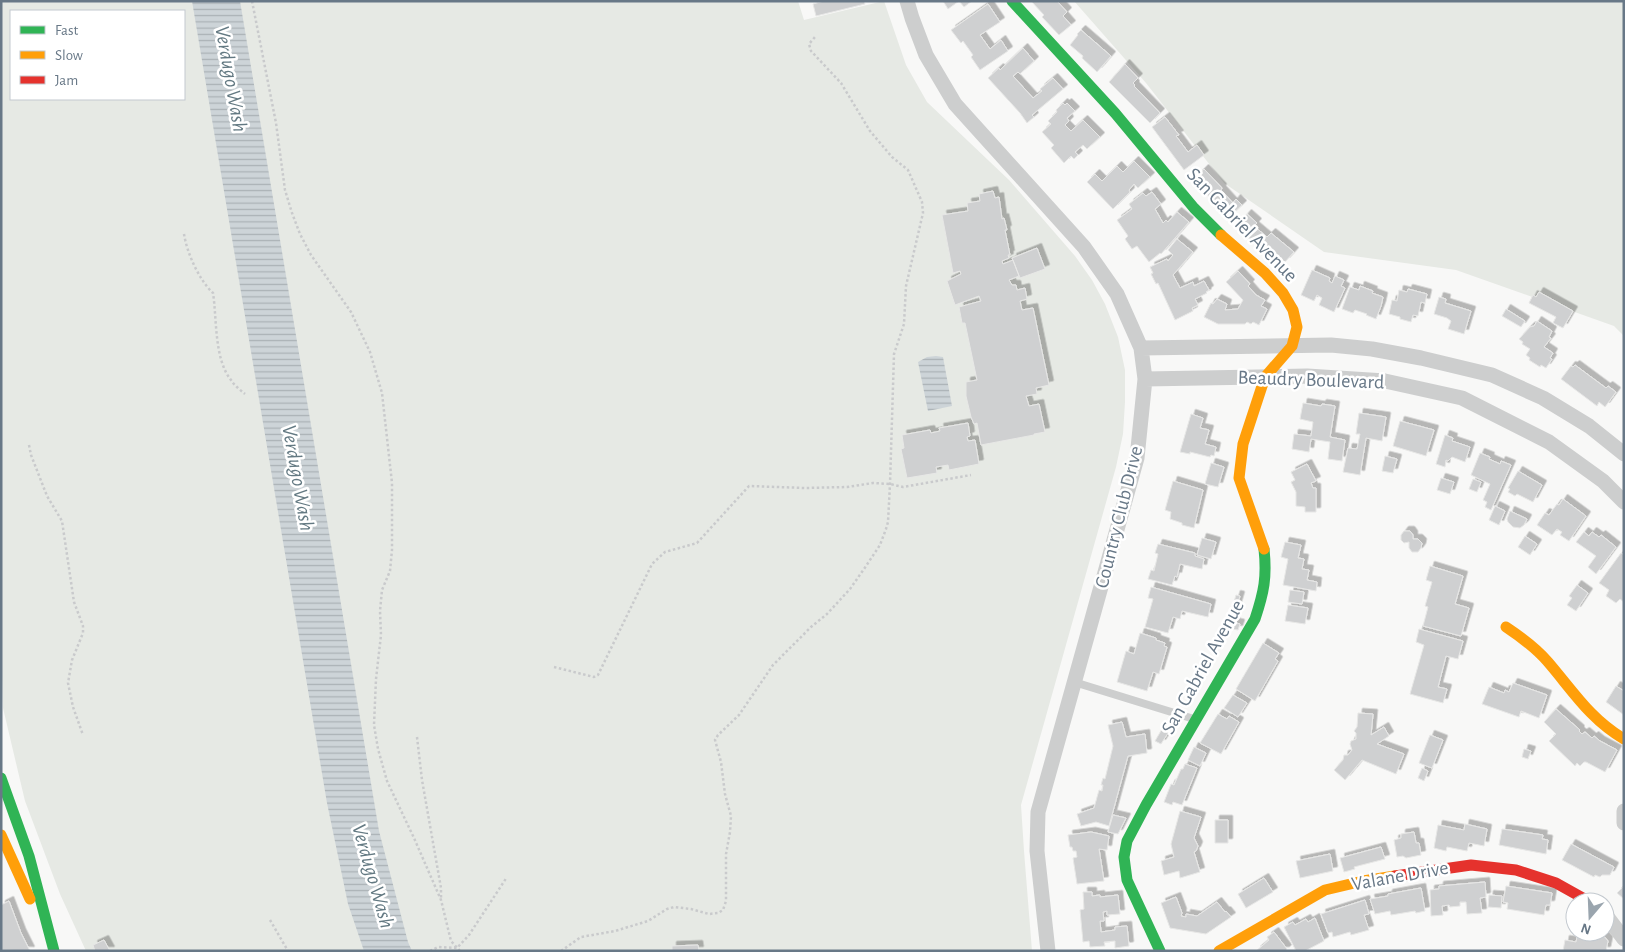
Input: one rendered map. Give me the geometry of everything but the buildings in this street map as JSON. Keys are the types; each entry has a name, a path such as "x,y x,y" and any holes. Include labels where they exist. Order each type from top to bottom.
{"street":[{"name":"Country Club Drive","path":"907,1 926,55 956,104 1084,247 1117,294 1141,348 1145,379 1137,458 1038,812 1037,851 1048,951"},
{"name":"San Gabriel Avenue","path":"1012,1 1115,113 1194,208 1226,240 1265,273 1283,293 1293,310 1297,327 1292,346 1265,377 1243,444 1238,478 1264,549 1266,573 1263,596 1255,619 1127,841 1124,858 1127,880 1160,951"},
{"name":"Beaudry Boulevard","path":"1141,348 1331,345 1372,349 1421,358 1492,376 1543,398 1589,426 1624,454"},
{"name":"Beaudry Boulevard","path":"1145,379 1307,376 1385,381 1462,398 1549,442 1603,481 1624,502"},
{"path":"1506,627 1528,642 1547,662 1585,709 1611,733 1624,739"},
{"path":"1,778 29,856 54,951"},
{"path":"1624,811 1624,823"},
{"path":"1,835 54,951"},
{"name":"Valane Drive","path":"1219,951 1325,890 1363,881 1471,865 1516,870 1556,883 1572,892"},
{"path":"1615,927 1624,939"}],"lane":[{"path":"1074,682 1196,719"},
{"path":"1,860 8,849"}],"path":[{"path":"252,1 276,123 285,190 292,213 311,255 338,291 355,319 370,352 382,393 392,483 392,550 390,571 382,590 380,611 381,635 376,678 374,725 378,749 387,781 441,900 452,941 460,951"},
{"path":"561,951 581,937 615,931 648,921 666,909 679,907 709,914 718,913 723,910 726,901 726,854 732,816 725,794 721,762 715,740 739,714 773,665 811,627 834,608 880,545 888,522 894,354 904,324 906,292 922,218 922,202 908,170 892,157 870,132 841,83 811,51 809,44 815,37"},
{"path":"184,234 186,244 199,275 204,285 213,293 222,364 231,380 245,394"},
{"path":"29,444 31,455 47,496 62,521 74,602 83,626 83,633 72,660 68,683 82,735"},
{"path":"554,666 594,677 598,675 652,564 665,552 697,542 749,486 847,487 873,483 903,487 971,475"},
{"path":"417,737 422,780 441,888 441,900"},
{"path":"457,948 470,934 507,877"},
{"path":"270,920 288,951"},
{"path":"430,951 438,947 457,948"}],"shaded area":[{"path":"1,1 798,1 804,20 884,1 906,65 927,102 1009,180 1075,256 1092,280 1105,304 1118,337 1125,370 1123,434 1116,467 1021,805 1032,951 86,951 60,894 25,801 3,708 1,643"},
{"path":"1074,1 1624,1 1624,336 1614,326 1456,270 1324,252 1224,183 1146,83"}],"water":[{"name":"Verdugo Wash","path":"192,1 240,1 379,831 412,951 364,951 348,904 327,803"},
{"path":"927,357 943,357 952,406 928,411 918,362"}],"traffic: fast":[{"path":"1012,1 1115,113 1194,208 1221,235"},
{"path":"1160,951 1127,880 1124,857 1127,841 1146,805 1255,619 1264,584 1264,549"},
{"path":"1,778 29,856 54,951"}],"traffic: slow":[{"path":"1221,235 1265,273 1283,293 1293,310 1297,327 1292,346 1265,377 1243,444 1239,478 1264,549"},
{"path":"1506,627 1523,639 1548,662 1601,723 1624,739"},
{"path":"1,835 30,899"},
{"path":"1219,951 1325,890 1395,876"}],"traffic: jam":[{"path":"1395,876 1471,865 1516,870 1556,883 1572,892"}]}
